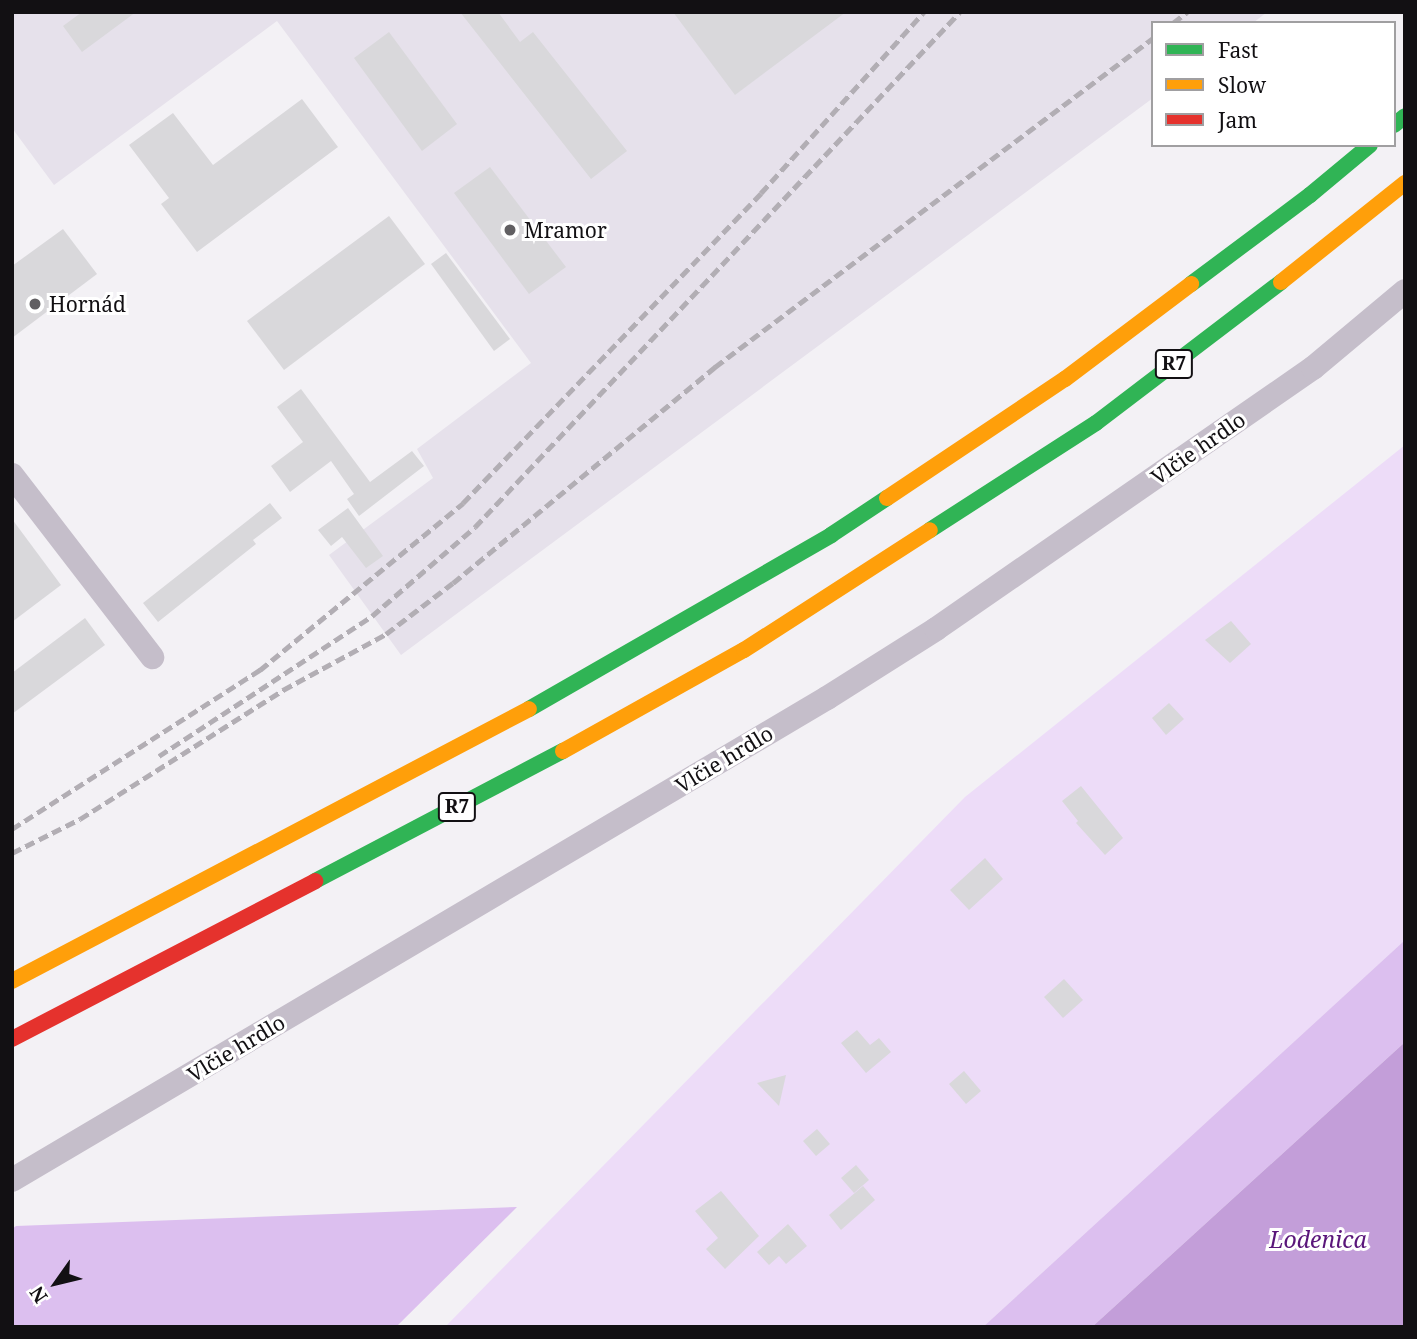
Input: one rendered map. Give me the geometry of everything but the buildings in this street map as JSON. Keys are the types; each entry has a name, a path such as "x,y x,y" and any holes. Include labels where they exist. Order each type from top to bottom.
{"highway":[{"name":"R7","path":"12,981 547,700 729,596 890,498 1065,379 1310,195 1368,147"},
{"name":"R7","path":"12,1039 569,748 744,650 1096,423 1346,232 1405,183"}],"street":[{"name":"Vlčie hrdlo","path":"12,1180 936,629 1313,368 1405,291"},
{"path":"12,475 152,657"}],"shaded area":[{"path":"12,12 1267,12 1256,21 1151,21 1151,99 401,655 329,555 433,478 417,449 531,363 277,21 54,185 12,128"},
{"path":"1405,445 1405,940 983,1327 445,1327 965,797"},
{"path":"1405,940 1405,1042 1092,1327 983,1327"},
{"path":"517,1207 396,1327 12,1327 12,1229 16,1226"}],"water":[{"name":"Lodenica","path":"1405,1042 1405,1327 1092,1327"}],"railway":[{"path":"12,829 260,670 463,503 761,193 924,12"},
{"path":"159,756 372,616 475,527 960,12"},
{"path":"1176,21 1187,12"},
{"path":"12,853 80,819 283,690 386,634 453,583 715,367 1151,40"}],"traffic: fast":[{"path":"1396,123 1405,116"},
{"path":"1191,284 1310,195 1368,147"},
{"path":"930,530 1096,423 1281,282"},
{"path":"529,709 831,535 887,498"},
{"path":"315,881 563,751"}],"traffic: slow":[{"path":"1281,282 1405,183"},
{"path":"887,498 1065,379 1191,284"},
{"path":"563,751 744,650 930,530"},
{"path":"12,981 529,709"}],"traffic: jam":[{"path":"12,1039 315,881"}],"place":[{"name":"Mramor","path":"510,230"},
{"name":"Hornád","path":"35,304"}]}
